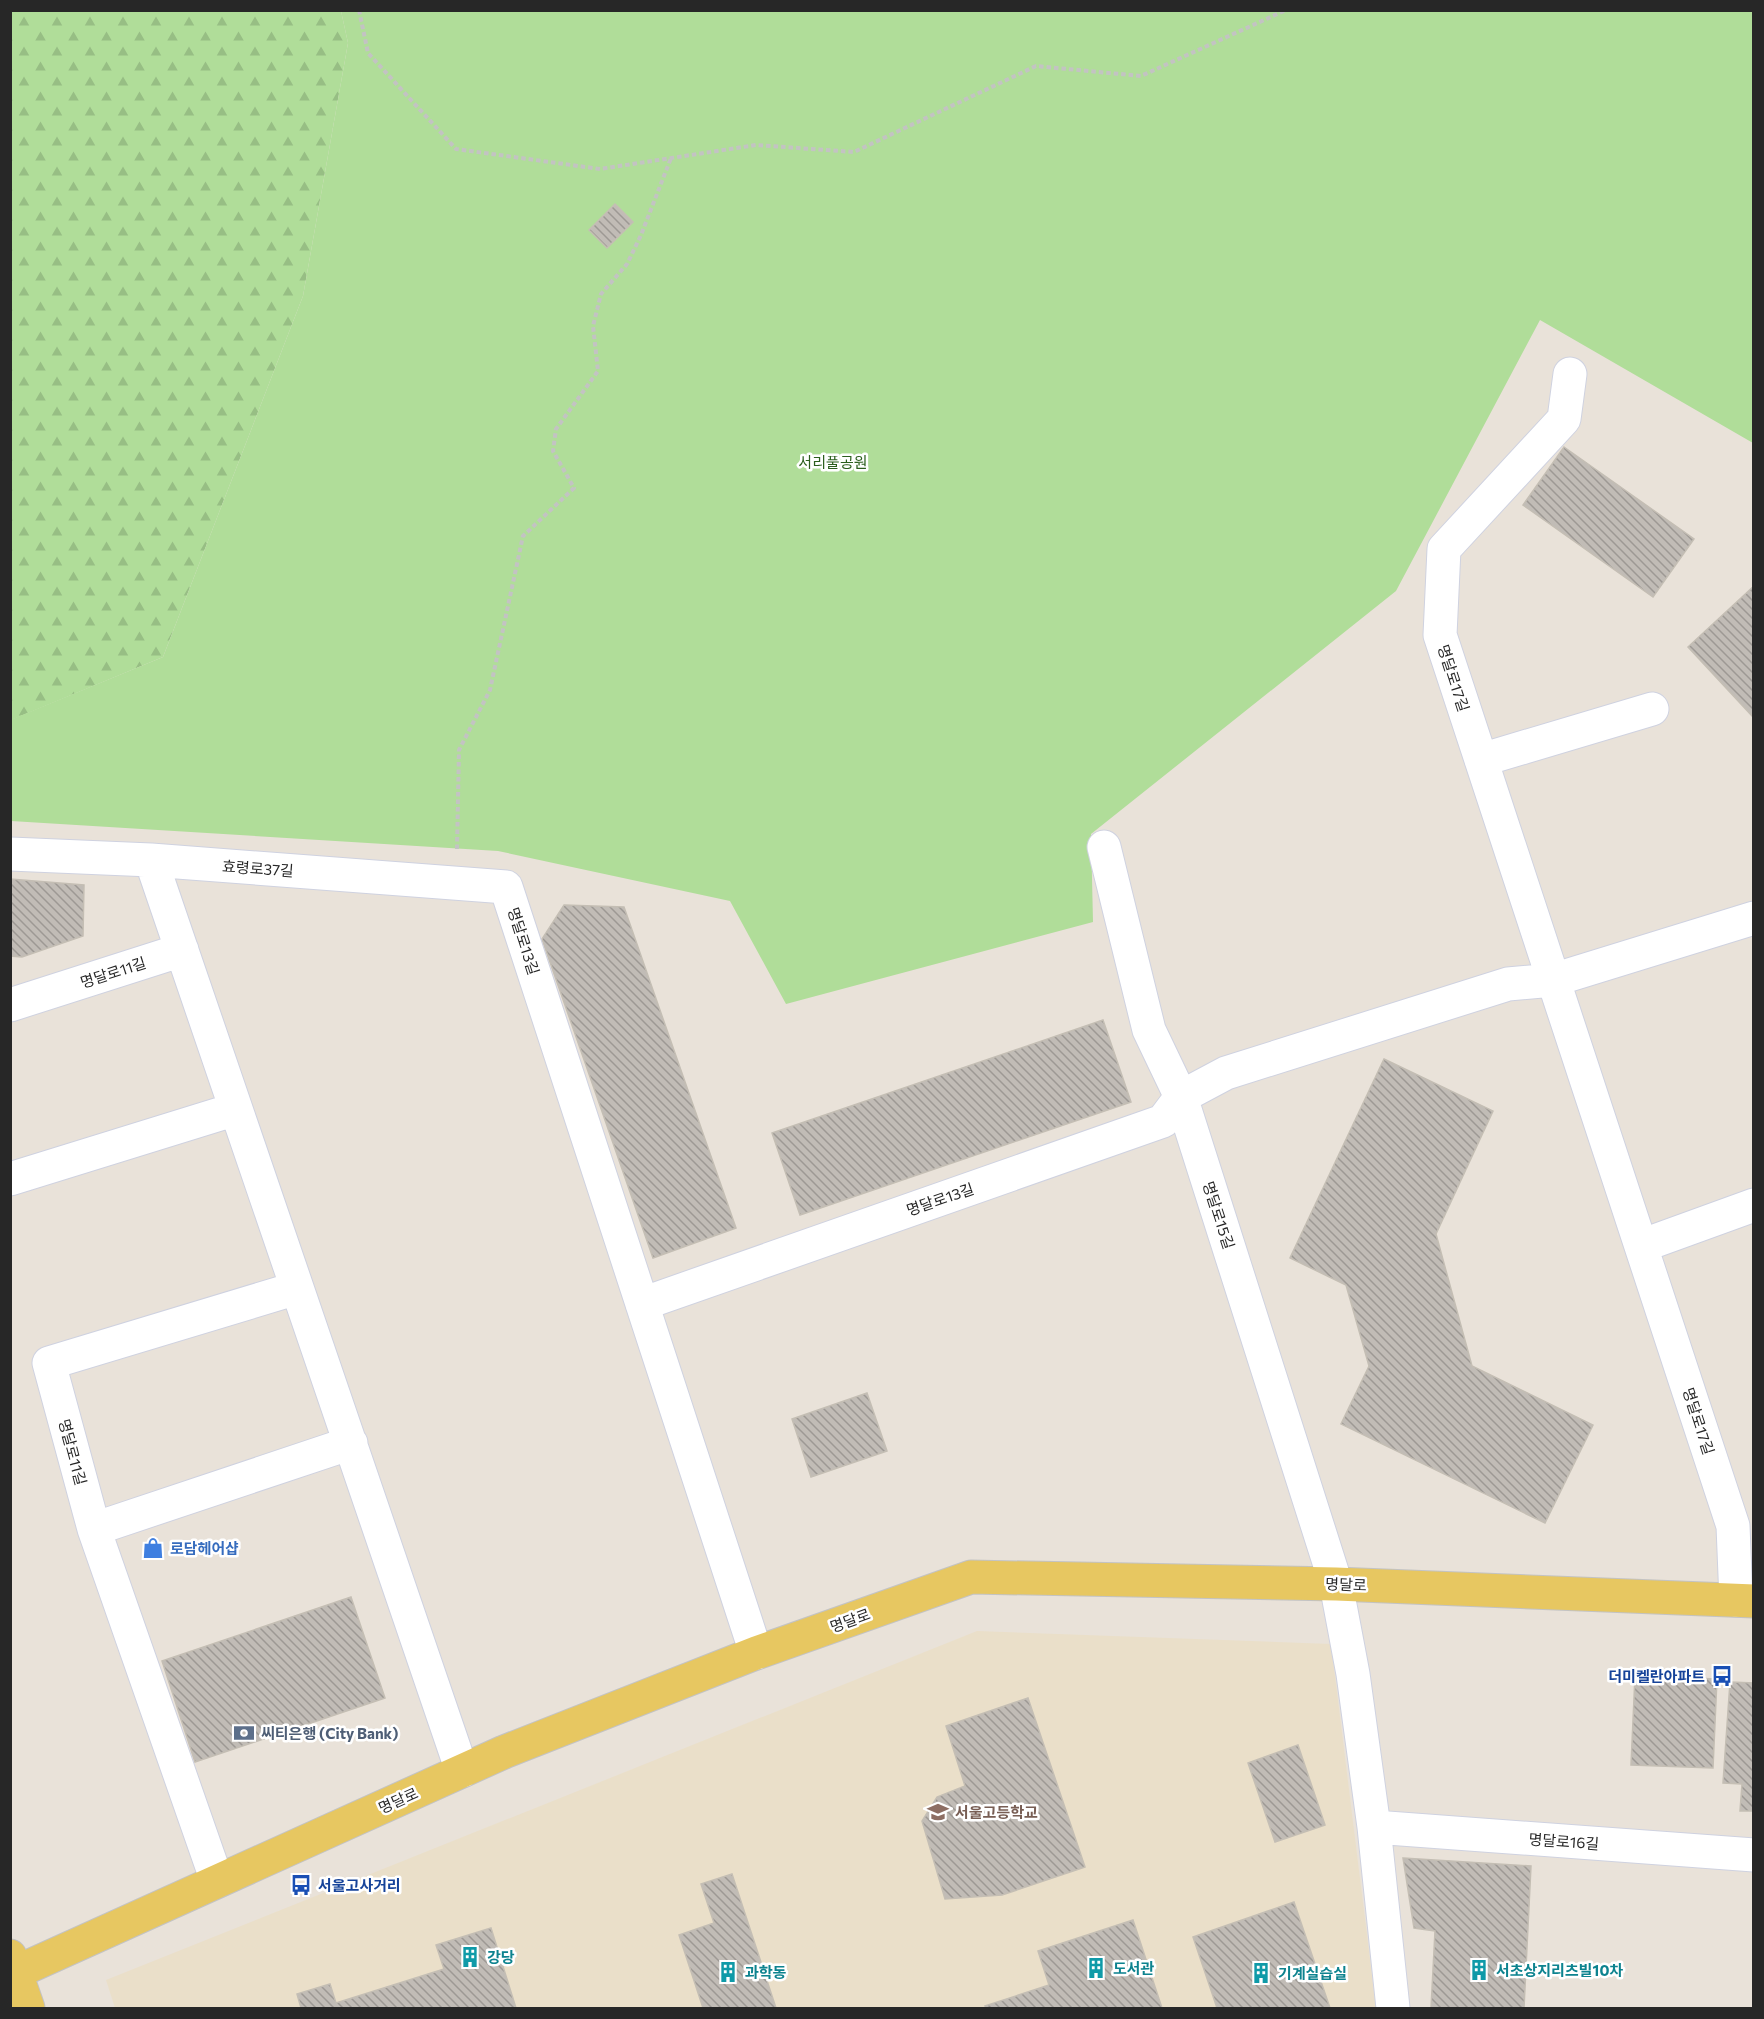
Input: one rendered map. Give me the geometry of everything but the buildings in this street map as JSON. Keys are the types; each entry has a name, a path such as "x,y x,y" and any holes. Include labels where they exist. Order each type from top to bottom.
{"main road":[{"name":"명달로","path":"12,1968 218,1881 504,1752 756,1653 971,1577 1336,1584 1745,1600"},
{"path":"12,1968 28,2008"}],"street":[{"name":"명달로17길","path":"1570,374 1564,419 1444,549 1440,635 1733,1526 1745,1600"},
{"path":"1481,760 1653,709"},
{"name":"명달로15길","path":"1104,847 1149,1030 1181,1097 1336,1584"},
{"name":"효령로37길","path":"10,854 152,860 506,887"},
{"path":"152,860 462,1771"},
{"name":"명달로13길","path":"506,887 756,1653"},
{"path":"1553,980 1754,918"},
{"name":"명달로11길","path":"10,1005 182,950"},
{"name":"명달로13길","path":"642,1304 1162,1121 1181,1097 1226,1073 1508,984 1553,980"},
{"path":"10,1179 236,1109"},
{"path":"1641,1246 1754,1205"},
{"name":"명달로11길","path":"94,1529 49,1363 297,1288"},
{"path":"218,1881 94,1529 351,1443"},
{"path":"1336,1584 1353,1674 1374,1827 1394,2008"},
{"name":"명달로16길","path":"1374,1827 1754,1855"}],"path":[{"path":"359,10 369,53 456,149 600,169 756,145 854,152 1036,66 1141,76 1286,10"},
{"path":"458,883 459,750 490,690 523,536 574,488 553,451 556,429 598,371 593,326 601,294 627,264 641,235 671,158"}],"shaded area":[{"name":"서울고등학교","path":"977,1631 1331,1644 1376,2008 115,2008 106,1980"}],"green space":[{"path":"11,11 341,11 348,43 303,296 163,657 11,720"},
{"name":"서리풀공원","path":"341,11 1753,11 1753,443 1540,320 1396,591 1091,834 1093,922 786,1004 730,901 498,851 11,821 10,720 163,657 303,296 348,43"}],"place":[{"name":"로담헤어샵","path":"153,1548"},
{"name":"더미켈란아파트","path":"1722,1676"},
{"name":"씨티은행 (City Bank)","path":"244,1733"},
{"name":"서울고등학교","path":"938,1812"},
{"name":"서울고사거리","path":"301,1885"},
{"name":"강당","path":"470,1957"},
{"name":"도서관","path":"1096,1968"},
{"name":"서초상지리츠빌10차","path":"1479,1970"},
{"name":"과학동","path":"728,1972"},
{"name":"기계실습실","path":"1261,1973"}]}
